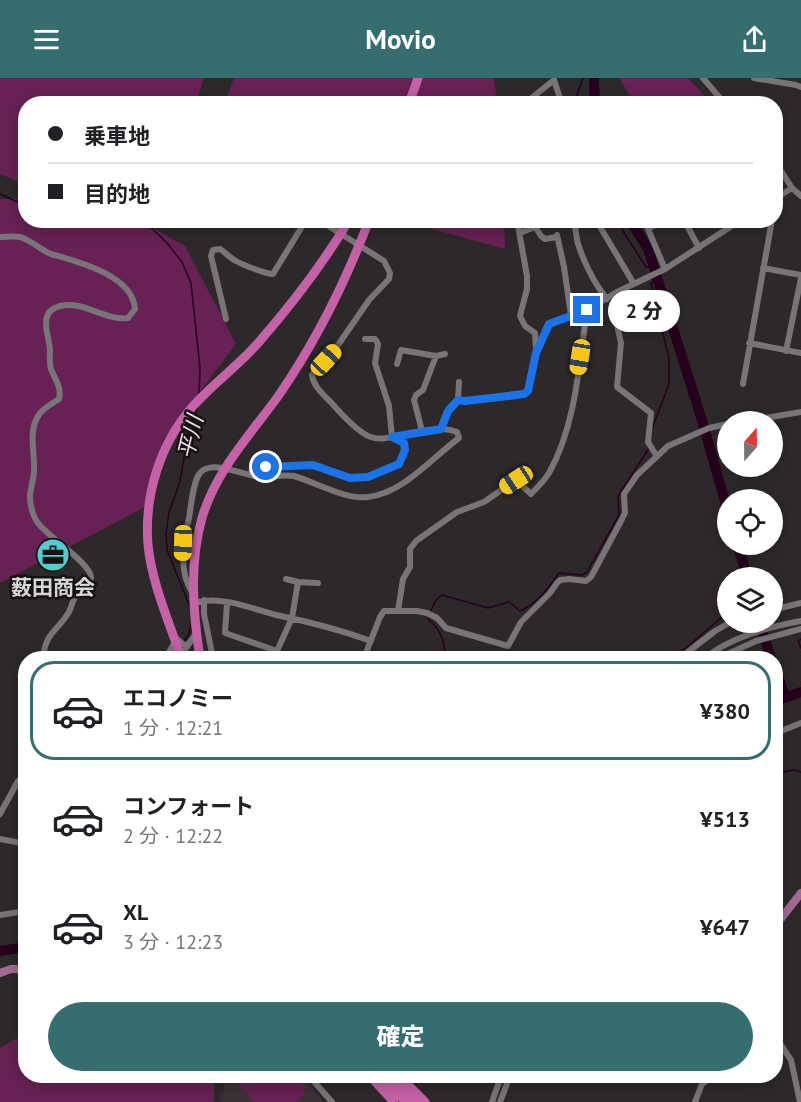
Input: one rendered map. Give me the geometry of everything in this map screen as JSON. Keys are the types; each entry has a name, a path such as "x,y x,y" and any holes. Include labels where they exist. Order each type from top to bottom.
{"highway":[{"path":"412,96 418,78"},
{"path":"178,651 154,579 148,543 149,502 161,459 180,422 277,321 316,270 344,228"},
{"path":"199,651 194,612 197,543 210,497 220,476 280,393 326,316 365,228"},
{"path":"376,1083 393,1102"},
{"path":"388,1083 406,1102"},
{"path":"398,1083 416,1098 425,1102"},
{"path":"404,1083 416,1098"}],"main road":[{"path":"783,916 801,893"},
{"path":"0,973 18,969"}],"street":[{"path":"703,78 718,96"},
{"path":"754,78 801,87"},
{"path":"534,96 554,80 559,96"},
{"path":"783,174 801,196"},
{"path":"783,194 792,188"},
{"path":"226,319 211,256 213,250 220,249 235,261 265,274 273,274 301,228"},
{"path":"212,651 201,601 188,587 183,560 183,543 199,474 206,469 215,468 260,477 293,476 339,493 369,497 400,486 459,438 457,432 441,429 382,440 368,437 354,427 316,388 312,375 315,369 336,348 369,300 389,279 388,267 379,258 331,228"},
{"path":"458,400 524,394 528,391 536,353 535,333 525,326 520,316 527,290 527,276 518,228"},
{"path":"519,233 527,228"},
{"path":"536,228 545,239 557,236 571,315"},
{"path":"576,228 577,241 592,281 607,300"},
{"path":"601,228 634,284"},
{"path":"650,228 648,229 665,269"},
{"path":"688,228 699,248"},
{"path":"536,353 549,324 607,300 617,292 665,269 729,228"},
{"path":"743,384 770,228"},
{"path":"0,237 21,237 49,253 109,275 120,282 135,300 135,309 128,318 112,318 73,306 61,306 48,314 45,320 50,349 50,366 59,385 60,394 59,399 42,410 33,427 34,463 31,506 39,525 61,546 86,564 91,577 74,599 69,612 50,634 44,651"},
{"path":"763,268 801,277 786,351"},
{"path":"617,292 617,325 621,343 617,387 651,413 648,442 656,455"},
{"path":"398,610 403,579 410,567 410,549 417,541 457,512 484,502 516,480 531,494 549,473 563,440 573,404 587,310"},
{"path":"365,339 375,339 378,344 375,363 389,406 392,437"},
{"path":"749,343 801,353"},
{"path":"397,364 400,350 436,356 445,354"},
{"path":"422,431 414,400 416,395 423,390 436,356"},
{"path":"441,429 448,411 458,400 459,382"},
{"path":"783,415 801,412"},
{"path":"366,651 384,611 398,610 427,613 437,618 446,628 508,646 520,622 560,580 586,581 591,577 625,513 624,494 637,475 656,455 668,446 717,426"},
{"path":"247,474 266,467 313,465 350,478 368,477 399,464 405,450 404,443 392,437"},
{"path":"286,579 318,584"},
{"path":"227,603 225,633 277,651 292,618 298,582"},
{"path":"201,601 227,603 338,628 371,641"},
{"path":"184,651 198,631 201,601"},
{"path":"783,607 801,603"},
{"path":"731,651 784,624 801,621"},
{"path":"717,651 755,637 801,629"},
{"path":"689,651 717,630"},
{"path":"169,651 177,639 187,647"},
{"path":"783,730 801,723"},
{"path":"0,814 18,781"},
{"path":"0,839 18,842"},
{"path":"0,915 18,912"},
{"path":"783,1049 790,1060 800,1102"},
{"path":"315,1083 332,1102"},
{"path":"492,1102 499,1083"},
{"path":"500,1102 507,1083"},
{"path":"695,1102 703,1083"}],"shaded area":[{"path":"0,78 204,78 198,96 18,96 18,181 0,174"},
{"path":"234,78 494,78 496,96 227,96"},
{"path":"619,78 688,78 705,96 630,96"},
{"path":"0,199 18,199 18,228 153,228 185,246 236,344 164,439 145,507 0,583"},
{"path":"428,228 504,228 505,249"},
{"path":"18,1038 18,1083 214,1083 214,1102 0,1102 0,1048"},
{"path":"225,1083 308,1083 324,1102 221,1102 218,1096 225,1090"},
{"path":"238,1083 305,1083 303,1088 305,1094 296,1102 254,1102"}],"waterway":[{"path":"577,96 583,78"},
{"path":"594,78 595,96"},
{"name":"平川","path":"0,194 18,202"},
{"name":"平川","path":"151,228 182,262 191,283 200,368 199,394"},
{"path":"621,228 646,267 654,267"},
{"path":"635,228 648,249 721,489"},
{"path":"652,429 669,384 669,359 651,283 658,281"},
{"name":"平川","path":"190,607 167,550 166,533 169,513 180,481 188,435 197,408"},
{"path":"430,612 436,600 442,595 488,608 509,602 520,611 537,600 559,573 582,575 587,572 619,515 618,496 649,448"},
{"path":"741,555 744,567"},
{"path":"429,616 428,619 441,636 444,651"},
{"path":"682,651 717,621"},
{"name":"平川","path":"184,641 189,634 191,624"},
{"path":"763,633 769,651"},
{"path":"801,639 798,641 801,648"},
{"path":"783,691 785,697"},
{"path":"783,698 801,692"},
{"path":"783,772 795,770 801,772"},
{"path":"0,951 18,948"}],"place":[{"name":"薮田商会","path":"53,555"}],"route":[{"path":"266,467 313,465 350,478 368,477 399,464 404,456 404,443 392,437 441,429 448,411 458,400 524,394 528,391 536,353 549,324 587,310"}]}
